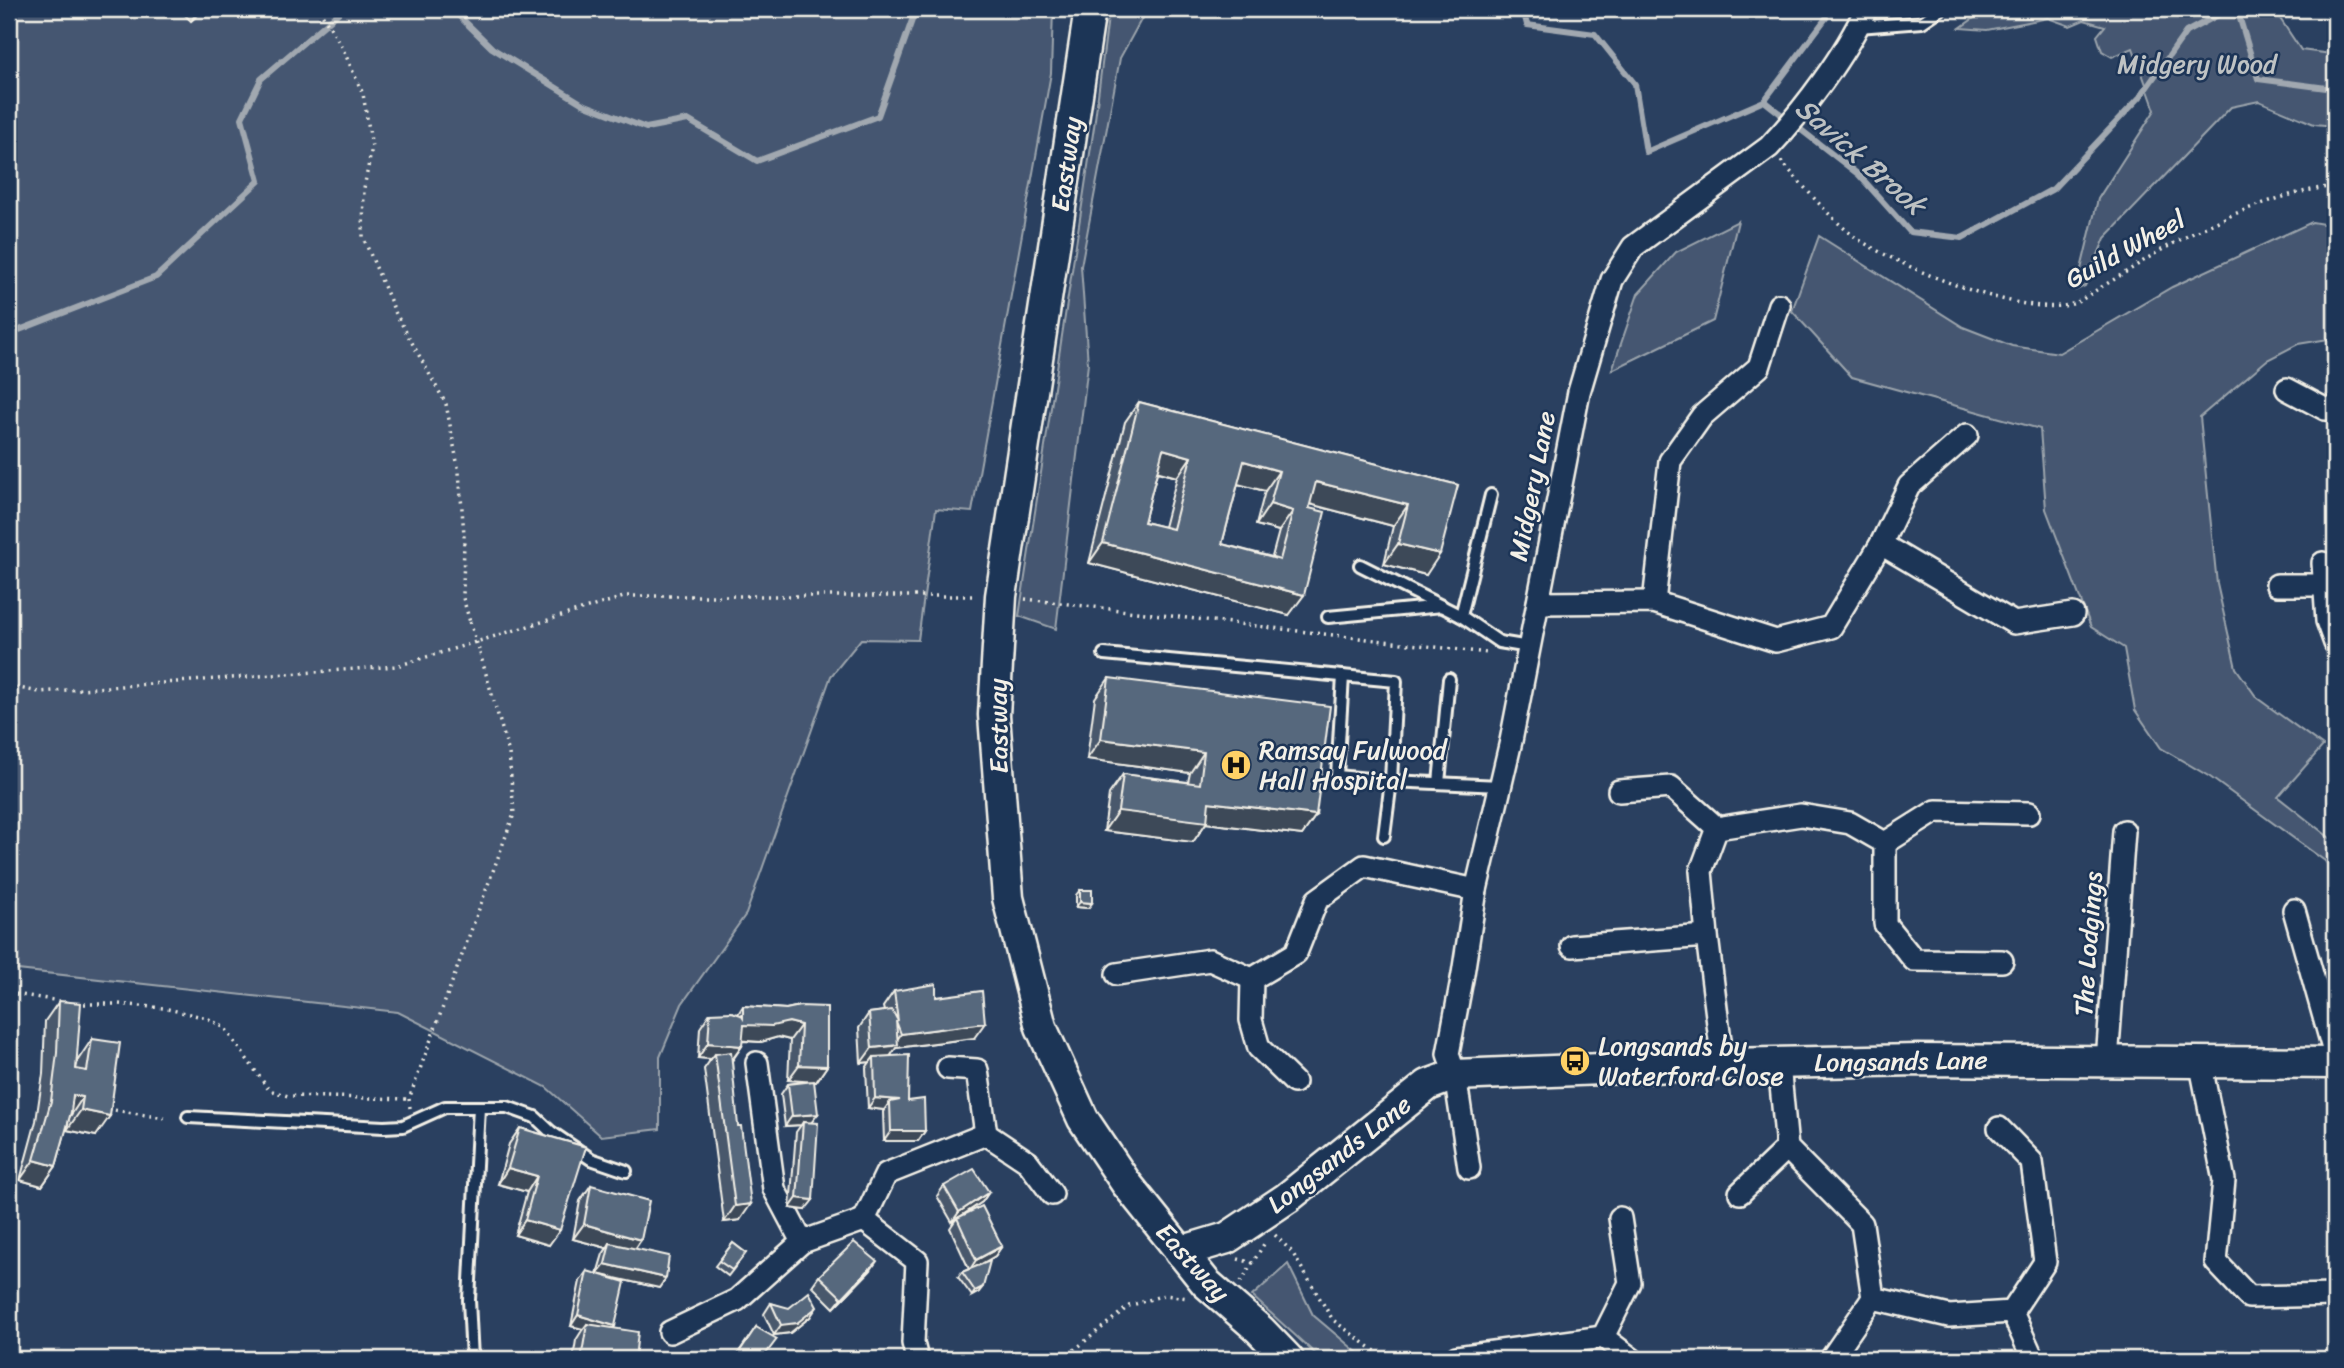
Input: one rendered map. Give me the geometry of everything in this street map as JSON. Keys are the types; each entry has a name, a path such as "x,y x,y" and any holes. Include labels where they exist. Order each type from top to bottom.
{"main road":[{"name":"Eastway","path":"1090,9 1001,596 994,715 1008,898 1041,1027 1083,1119 1126,1183 1180,1252 1203,1291 1260,1330 1288,1359"},
{"name":"Longsands Lane","path":"1180,1252 1227,1238 1287,1198 1428,1085 1455,1075 1723,1064 1918,1060 2335,1063"},
{"path":"1203,1291 1227,1238"}],"street":[{"name":"Midgery Lane","path":"1469,1168 1455,1075 1448,1054 1476,890 1529,647 1579,392 1612,280 1633,247 1773,142 1805,104 1862,18"},
{"path":"1654,602 1670,461 1702,416 1759,367 1779,305"},
{"path":"2287,390 2325,409 2335,408"},
{"path":"1538,603 1654,602 1776,641 1831,627 1881,544 1909,486 1967,435"},
{"path":"1881,544 2014,623 2073,614"},
{"path":"2323,563 2327,621 2335,643"},
{"path":"2277,585 2324,585"},
{"path":"1619,791 1671,787 1717,828"},
{"path":"1885,843 1936,811 2029,813"},
{"path":"1717,828 1801,815 1850,823 1885,843"},
{"path":"1717,828 1701,871 1723,1064"},
{"name":"The Lodgings","path":"2107,1060 2124,831"},
{"path":"1885,843 1885,923 1914,960 2002,961"},
{"path":"1252,979 1296,953 1317,900 1364,866 1476,890"},
{"path":"2294,910 2335,1056"},
{"path":"1572,946 1707,936"},
{"path":"1117,974 1210,960 1252,979"},
{"path":"1252,979 1251,1020 1259,1048 1294,1082"},
{"path":"2200,1061 2224,1180 2216,1262 2249,1297 2335,1295"},
{"path":"757,1063 774,1189 802,1242"},
{"path":"1779,1064 1787,1148 1863,1224 1873,1298 1831,1359"},
{"path":"948,1068 976,1070 986,1134 1028,1162 1052,1194"},
{"path":"1999,1128 2032,1162 2045,1262 2012,1312"},
{"path":"670,1332 737,1300 802,1242 864,1220 886,1174 986,1134"},
{"path":"1740,1193 1787,1148"},
{"path":"1603,1337 1630,1283 1620,1218"},
{"path":"864,1220 917,1261 913,1343 916,1359"},
{"path":"1873,1298 1949,1316 2012,1312"},
{"path":"2012,1312 2033,1359"},
{"path":"1464,1357 1603,1337 1632,1359"}],"lane":[{"path":"1862,18 1922,22 1941,9"},
{"path":"1461,616 1491,495"},
{"path":"1360,565 1461,616 1499,642 1529,647"},
{"path":"1328,617 1442,606"},
{"path":"1104,654 1396,681 1391,781 1384,836"},
{"path":"1343,676 1337,776 1500,786"},
{"path":"1439,783 1450,679"},
{"path":"188,1117 384,1127 403,1126 445,1107 507,1107 535,1117 551,1132 591,1159 626,1171"},
{"path":"472,1359 469,1300 478,1107"}],"path":[{"path":"320,10 363,94 372,147 364,188 363,237 395,312 446,404 460,472 464,534 463,598 509,753 514,814 409,1099 412,1121"},
{"name":"Guild Wheel","path":"1773,142 1811,194 1851,234 1892,259 1930,276 2008,300 2053,307 2075,303 2188,234 2240,211 2318,188 2335,186"},
{"path":"9,686 39,692 397,666 627,596 1001,596 1488,653"},
{"path":"9,993 79,1004 163,1007 207,1018 225,1028 269,1090 288,1096 409,1099"},
{"path":"100,1107 164,1118"},
{"path":"1272,1232 1292,1252 1333,1320 1386,1359"},
{"path":"1239,1286 1265,1242"},
{"path":"1063,1359 1129,1306 1164,1296 1203,1291"}],"green space":[{"path":"9,9 1053,9 1051,73 972,512 936,509 918,640 861,639 831,676 746,914 682,1004 660,1057 660,1129 601,1136 546,1087 398,1012 9,969"},
{"path":"1109,9 1147,9 1120,58 1081,266 1088,364 1056,629 1019,616 1094,127"},
{"name":"Midgery Wood","path":"1987,9 2283,9 2279,17 2301,50 2331,54 2335,50 2335,126 2314,124 2259,101 2231,107 2105,238 2085,286 2076,290 2098,199 2155,110 2133,48 2112,57 2102,51 2097,36 2105,26 2084,20 2070,26 2048,18 1987,30 1960,28"},
{"path":"1738,221 1713,321 1612,370 1638,294 1676,252"},
{"path":"2312,222 2335,226 2335,338 2298,344 2267,360 2200,417 2217,584 2236,668 2257,698 2323,746 2278,797 2335,842 2335,876 2325,861 2210,777 2161,748 2135,710 2124,648 2091,627 2046,509 2040,429 1852,377 1792,311 1819,236 1963,327 2012,346 2059,353 2172,287"},
{"path":"1288,1264 1313,1315 1365,1359 1321,1359 1252,1296"}],"building":[{"path":"1139,402 1458,485 1440,554 1398,544 1408,505 1316,482 1309,508 1325,512 1304,595 1103,543","holes":["1163,449 1191,457 1173,529 1144,522","1244,461 1279,471 1270,504 1293,511 1280,560 1222,544"]},
{"path":"1109,678 1330,706 1316,815 1209,802 1207,822 1118,811 1123,774 1200,784 1204,752 1101,739"},
{"path":"1080,890 1092,890 1092,903 1080,902"},
{"path":"936,984 936,997 982,991 985,1023 901,1034 896,1021 898,1045 872,1048 869,1013 892,1010 898,1021 894,991"},
{"path":"59,1001 81,1003 76,1069 87,1071 92,1039 120,1043 110,1116 81,1110 83,1097 73,1095 56,1166 34,1160 51,1101 57,1053"},
{"path":"743,1006 786,1009 800,1006 827,1007 827,1066 799,1065 801,1025 789,1022 772,1026 744,1025 742,1046 708,1043 710,1013 732,1012 743,1018"},
{"path":"731,1052 738,1126 741,1126 751,1204 735,1206 715,1054"},
{"path":"909,1055 908,1101 924,1099 925,1131 891,1131 890,1102 900,1100 875,1098 874,1057"},
{"path":"814,1081 818,1114 792,1116 788,1084"},
{"path":"803,1122 818,1123 813,1200 797,1198"},
{"path":"520,1128 586,1147 560,1230 525,1220 537,1176 508,1168"},
{"path":"974,1169 989,1192 959,1212 944,1186"},
{"path":"591,1185 649,1201 641,1240 584,1224"},
{"path":"982,1206 1002,1246 976,1260 957,1218"},
{"path":"854,1242 877,1261 842,1298 819,1276"},
{"path":"610,1243 669,1256 666,1278 605,1264"},
{"path":"733,1243 746,1253 732,1270 719,1261"},
{"path":"990,1261 983,1287 975,1291 962,1272"},
{"path":"587,1271 625,1282 615,1326 578,1315"},
{"path":"809,1292 817,1307 797,1323 781,1325 771,1303 789,1308"},
{"path":"587,1324 638,1332 635,1359 581,1359"},
{"path":"756,1327 777,1339 762,1359 750,1359 740,1351"}],"waterway":[{"name":"Savick Brook","path":"9,334 156,277 259,181 242,118 261,79 343,9"},
{"name":"Savick Brook","path":"452,9 492,48 583,104 646,128 688,120 757,161 878,116 916,9"},
{"name":"Savick Brook","path":"1523,9 1527,25 1595,34 1635,84 1646,152 1764,101 1859,175 1910,232 1962,238 2053,189 2140,97 2186,32 2229,9"},
{"name":"Savick Brook","path":"2237,9 2258,79 2334,89 2335,85"},
{"path":"1764,101 1826,18"}],"place":[{"name":"Ramsay Fulwood Hall Hospital","path":"1236,765"},
{"name":"Longsands by Waterford Close","path":"1575,1061"}]}
